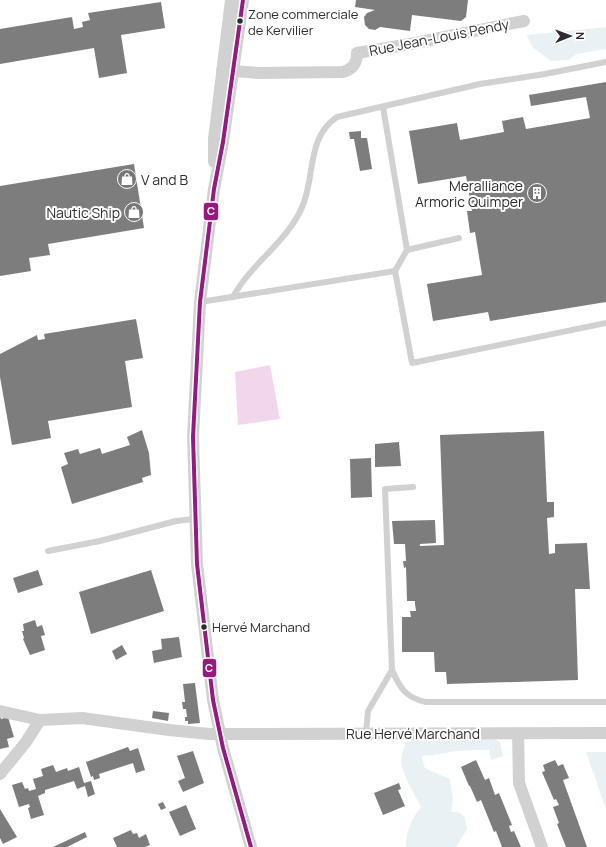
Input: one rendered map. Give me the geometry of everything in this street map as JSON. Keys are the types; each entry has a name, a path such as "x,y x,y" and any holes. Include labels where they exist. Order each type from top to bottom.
{"street":[{"path":"230,0 223,142 214,189 200,302 193,437 197,564 209,675 219,733 249,846"},
{"path":"227,70 242,0"},
{"name":"Rue Jean-Louis Pendy","path":"227,70 278,73 342,72 350,70 355,65 357,53 524,21"},
{"name":"Rue Hervé Marchand","path":"0,711 40,720 82,718 175,731 219,733 606,733"},
{"path":"0,774 26,742 40,720"},
{"path":"518,733 519,783 542,847"}],"lane":[{"path":"233,297 243,281 277,245 298,217 309,186 314,150 323,129 337,117 480,84 545,74 606,62"},
{"path":"383,107 407,250 395,271 412,363 606,323"},
{"path":"407,250 459,238"},
{"path":"200,302 395,271"},
{"path":"413,487 385,489 392,670 400,688 416,700 426,702 606,702"},
{"path":"48,552 107,539 168,523 195,519"},
{"path":"366,732 368,710 392,670"}],"shaded area":[{"path":"606,27 606,49 577,54 568,60 551,61 532,47 527,35"},
{"path":"270,365 280,419 238,425 235,372"},
{"path":"492,737 500,742 503,756 491,760 489,750 465,750 425,755 422,757 425,768 450,779 453,800 451,812 458,812 465,817 467,829 456,847 406,847 410,826 421,807 402,766 401,761 406,742 416,738"},
{"path":"586,752 606,752 606,809"}],"building":[{"path":"356,0 468,0 466,17 461,21 412,15 410,31 380,27 375,30 369,29 365,25 364,17 367,13 375,10 355,7"},
{"path":"161,2 165,28 121,35 127,73 99,78 94,48 0,64 0,29 72,17 74,29 83,27 82,22 90,20 88,13"},
{"name":"Meralliance Armoric Quimper","path":"606,82 606,302 490,321 488,312 433,321 427,284 482,275 475,232 470,233 467,211 472,211 466,176 418,184 409,131 457,123 460,140 504,132 502,121 523,117 526,129 590,118 586,97 531,106 529,95"},
{"path":"361,131 361,138 367,138 372,169 360,171 354,139 350,139 349,132"},
{"path":"134,164 144,228 48,244 50,255 29,258 31,271 0,276 0,186"},
{"path":"136,319 143,358 125,361 132,407 48,421 51,438 12,445 0,377 0,354 37,335 38,340 45,339 44,334"},
{"path":"142,430 149,453 151,475 142,478 143,482 72,504 61,467 68,464 64,453 78,449 80,454 100,448 102,454 130,445 127,437"},
{"path":"544,431 547,502 554,502 554,517 547,518 549,554 555,553 555,544 587,543 590,589 575,589 578,680 447,684 446,672 435,672 434,652 402,652 402,617 411,617 410,611 416,611 415,601 407,601 406,567 404,568 403,561 406,561 405,544 394,544 392,521 435,520 436,543 420,544 420,546 444,545 440,435"},
{"path":"399,442 401,466 375,467 375,444"},
{"path":"371,458 372,497 351,498 350,459"},
{"path":"38,570 43,585 18,593 13,578"},
{"path":"151,570 164,611 91,634 79,592"},
{"path":"35,620 37,627 42,625 45,635 41,636 45,650 30,655 23,639 23,624"},
{"path":"179,637 182,657 154,663 152,651 162,649 161,639"},
{"path":"122,645 127,654 116,660 112,651"},
{"path":"195,683 200,723 188,724 188,721 185,721 185,717 187,717 186,709 183,709 182,702 185,702 183,684"},
{"path":"153,711 169,713 168,721 152,718"},
{"path":"0,716 1,719 8,717 14,737 7,739 9,747 0,749"},
{"path":"128,747 130,751 138,748 145,770 136,773 133,763 99,774 100,778 94,780 93,776 91,777 86,762"},
{"path":"193,751 204,783 183,792 178,781 185,778 177,756"},
{"path":"476,760 485,780 489,778 495,795 499,793 512,825 509,826 511,832 514,831 521,847 502,847 481,800 477,802 461,767"},
{"path":"555,760 558,766 563,764 569,778 563,780 587,847 566,847 557,824 559,823 553,807 559,805 556,799 554,800 542,772 545,771 543,765"},
{"path":"53,765 56,772 67,768 68,771 79,767 84,783 91,781 95,794 88,797 85,786 77,789 74,781 45,790 45,793 38,796 44,815 31,819 28,808 30,807 29,804 19,807 12,785 22,782 25,789 28,788 29,791 36,789 33,779 43,776 41,769"},
{"path":"399,783 401,789 398,790 405,806 383,815 374,793"},
{"path":"163,802 166,808 161,810 158,804"},
{"path":"186,805 196,829 180,836 169,812"},
{"path":"0,809 17,837 3,844 0,838"},
{"path":"131,830 133,834 137,833 139,838 146,834 150,845 145,847 117,847 113,838"},
{"path":"85,832 87,837 67,847 53,847"}],"transit line":[{"name":"C","path":"243,0 223,142 214,189 200,302 193,437 197,564 213,700 223,748 251,847"}],"place":[{"name":"Zone commerciale de Kervilier","path":"240,21"},
{"name":"V and B","path":"127,179"},
{"name":"Meralliance Armoric Quimper","path":"537,193"},
{"name":"Nautic Ship","path":"134,212"},
{"name":"Hervé Marchand","path":"204,627"}]}
